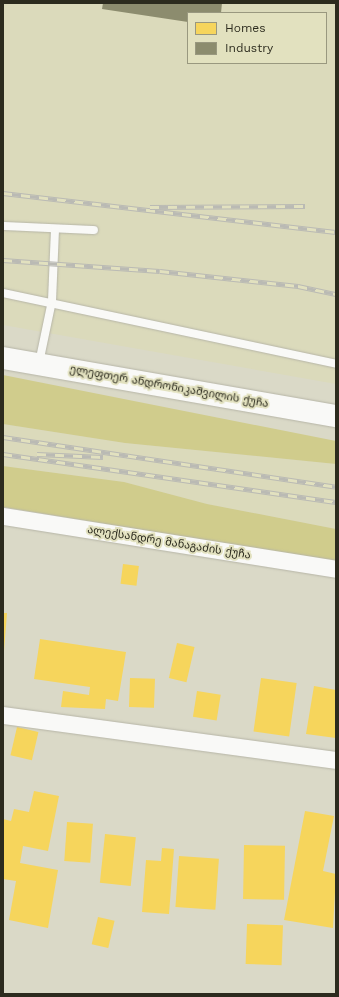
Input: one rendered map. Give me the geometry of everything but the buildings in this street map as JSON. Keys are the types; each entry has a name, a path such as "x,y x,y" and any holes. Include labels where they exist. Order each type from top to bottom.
{"main road":[{"name":"ელეფთერ ანდრონიკაშვილის ქუჩა","path":"3,358 336,416"}],"street":[{"name":"ალექსანდრე მანაგაძის ქუჩა","path":"3,516 336,569"},
{"path":"3,715 336,760"}],"lane":[{"path":"3,226 55,230 94,230"},
{"path":"39,364 52,301 55,230"},
{"path":"3,293 52,301 336,364"}],"shaded area":[{"path":"3,3 336,3 336,384 3,325"},
{"path":"3,375 336,441 336,464 125,443 3,424"},
{"path":"3,424 125,443 336,464 336,529 207,504 124,482 3,466"},
{"path":"3,466 124,482 207,504 336,529 336,562 3,507"}],"railway":[{"path":"3,193 336,232"},
{"path":"150,207 305,206"},
{"path":"3,260 160,271 298,286 336,294"},
{"path":"3,437 336,487"},
{"path":"3,454 336,502"},
{"path":"37,454 103,457"}]}
